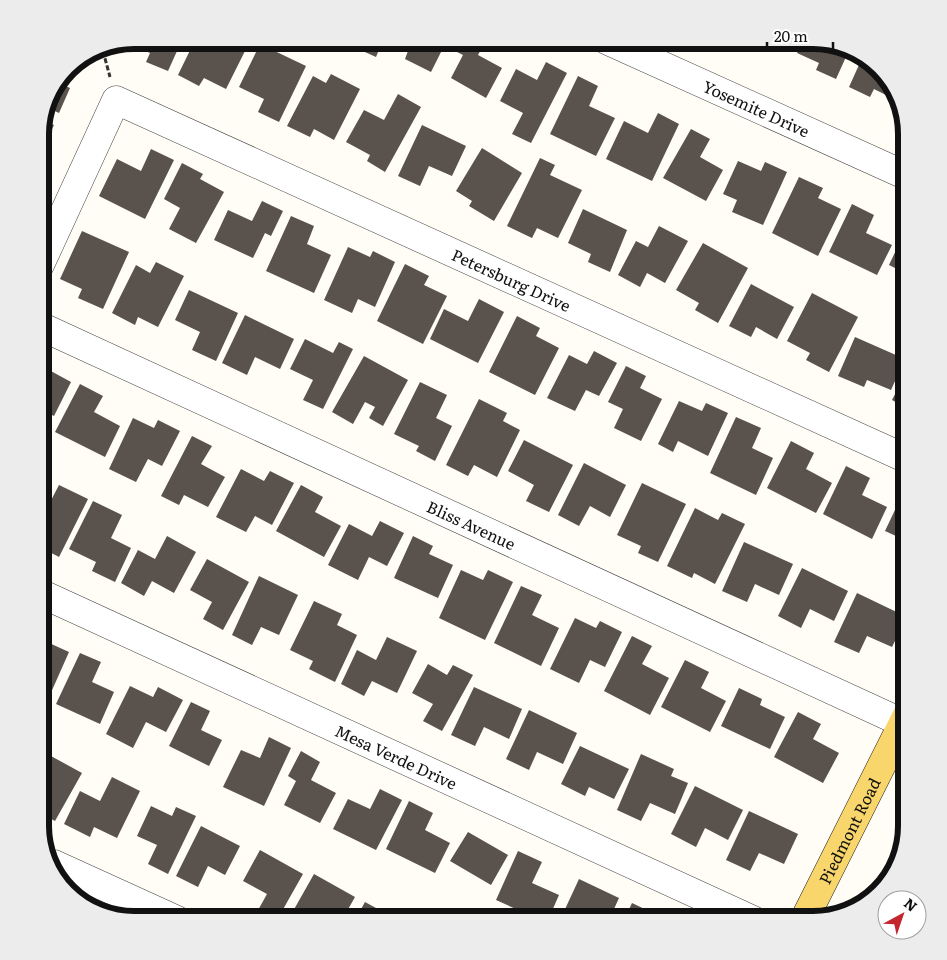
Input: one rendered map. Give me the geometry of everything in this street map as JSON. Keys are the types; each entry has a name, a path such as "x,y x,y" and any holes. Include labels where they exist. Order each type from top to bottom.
{"main road":[{"name":"Piedmont Road","path":"809,911 898,733"}],"street":[{"name":"Yosemite Drive","path":"626,49 898,172"},
{"name":"Petersburg Drive","path":"49,245 116,100 898,455"},
{"name":"Bliss Avenue","path":"49,330 898,716"},
{"name":"Mesa Verde Drive","path":"49,597 733,911"},
{"path":"59,866 157,911"}],"building":[{"path":"141,49 178,49 168,71 146,62 150,53"},
{"path":"191,49 246,49 226,89 204,78 199,86 178,75"},
{"path":"258,49 270,49 306,66 279,122 258,112 264,99 239,87"},
{"path":"358,49 379,49 376,57"},
{"path":"404,49 442,49 431,72 405,59 408,51"},
{"path":"456,49 481,49 478,55 502,68 486,98 451,78 463,55 455,51"},
{"path":"799,49 819,49 846,56 836,79 816,70 819,63 797,53"},
{"path":"546,62 567,73 531,143 512,134 523,113 500,101 516,69 537,80"},
{"path":"860,63 877,78 890,97 874,89 870,97 849,87"},
{"path":"331,74 360,89 334,140 314,129 310,137 287,126 313,76 326,83"},
{"path":"578,76 598,86 589,106 615,118 596,156 550,134"},
{"path":"64,85 70,88 59,113 52,110"},
{"path":"398,94 421,107 385,172 367,161 370,155 346,142 364,110 384,120"},
{"path":"658,113 679,124 652,181 606,159 624,121 648,133"},
{"path":"49,123 54,125 49,135"},
{"path":"422,125 466,146 452,176 429,166 420,186 398,176"},
{"path":"691,129 710,139 700,157 723,170 706,201 663,178"},
{"path":"482,148 522,173 494,221 469,206 472,201 456,191"},
{"path":"151,149 174,160 145,219 99,196 117,159 141,171"},
{"path":"540,158 555,165 550,175 582,190 558,238 537,228 532,238 507,226"},
{"path":"738,161 761,171 765,162 787,172 763,225 732,212 737,200 723,194"},
{"path":"182,163 203,174 200,179 224,192 196,243 169,229 180,208 164,199"},
{"path":"799,177 823,188 818,198 841,209 818,256 772,233"},
{"path":"262,201 283,211 271,236 265,233 253,258 214,240 228,210 252,221"},
{"path":"852,204 874,215 866,233 892,245 877,275 829,252"},
{"path":"583,209 627,230 610,272 588,262 591,254 568,243"},
{"path":"291,216 314,226 307,244 331,255 314,293 266,271"},
{"path":"659,226 688,241 665,283 647,273 640,287 618,275 636,241 648,247"},
{"path":"82,231 129,252 103,309 78,298 82,289 60,279"},
{"path":"703,243 748,268 718,323 695,310 699,303 676,290"},
{"path":"898,246 898,270 889,265"},
{"path":"348,247 370,257 373,251 395,262 375,307 358,299 352,313 324,300"},
{"path":"156,262 184,276 158,327 138,317 135,325 112,313 136,265 150,273"},
{"path":"405,264 429,276 424,285 447,296 423,344 377,321"},
{"path":"751,284 794,307 777,339 756,327 751,337 729,326"},
{"path":"189,290 238,313 216,361 192,350 200,332 175,320"},
{"path":"812,293 858,317 829,372 806,360 810,353 787,341"},
{"path":"479,299 504,312 478,363 430,339 444,309 468,321"},
{"path":"245,315 294,339 280,369 255,357 247,375 222,363"},
{"path":"517,316 540,328 536,336 559,348 535,395 489,372"},
{"path":"855,337 898,356 898,374 891,390 867,380 864,387 838,376"},
{"path":"305,339 333,353 339,342 353,349 323,409 303,400 313,380 290,369"},
{"path":"594,351 617,363 599,396 586,390 575,411 547,398 569,355 587,364"},
{"path":"364,356 408,380 383,426 369,418 375,407 365,402 353,424 332,412"},
{"path":"626,366 646,376 640,388 662,399 641,441 614,428 623,409 608,402"},
{"path":"49,370 71,382 54,416 49,414"},
{"path":"420,382 447,395 436,418 452,426 435,461 416,451 419,446 394,434"},
{"path":"80,384 103,396 94,412 120,426 105,457 55,432"},
{"path":"898,388 898,403 892,400"},
{"path":"479,399 507,413 503,421 520,430 497,477 474,465 468,476 446,465"},
{"path":"679,401 702,411 706,403 728,413 708,456 678,441 673,452 658,444"},
{"path":"736,417 761,428 752,448 773,458 756,495 710,473"},
{"path":"133,418 154,428 158,420 180,431 162,466 148,459 136,482 109,469"},
{"path":"192,436 212,446 201,464 225,477 208,507 184,495 179,505 161,496"},
{"path":"524,440 573,465 549,512 526,501 534,485 508,471"},
{"path":"791,441 814,453 806,469 832,483 816,513 767,488"},
{"path":"584,463 626,485 610,517 590,506 579,526 558,515"},
{"path":"846,466 870,478 862,495 887,507 872,539 823,514"},
{"path":"241,469 264,481 270,471 294,483 272,525 255,516 246,532 216,517"},
{"path":"642,483 686,504 658,562 638,553 641,546 617,535"},
{"path":"59,485 88,499 59,557 49,552 49,504"},
{"path":"301,485 323,497 315,512 341,526 324,557 276,531"},
{"path":"93,501 122,515 111,538 131,548 115,582 92,571 96,562 69,549"},
{"path":"898,504 898,537 885,531"},
{"path":"695,508 718,520 722,513 745,524 715,584 694,573 692,578 667,566"},
{"path":"380,521 404,533 387,566 369,557 358,580 328,565 349,524 372,536"},
{"path":"167,536 196,552 174,593 152,581 144,596 121,583 138,550 155,559"},
{"path":"413,536 433,546 429,554 453,565 438,598 394,578"},
{"path":"744,542 793,564 779,595 755,584 747,602 722,591"},
{"path":"207,559 249,582 223,630 203,619 212,602 190,590"},
{"path":"802,568 848,591 834,621 810,609 801,628 778,616"},
{"path":"461,570 483,580 488,570 513,582 485,640 439,618"},
{"path":"259,576 298,595 279,635 261,627 252,645 232,635"},
{"path":"521,586 542,595 532,615 559,628 541,666 494,643"},
{"path":"857,593 898,613 898,635 892,647 867,636 859,653 834,642"},
{"path":"314,601 342,614 337,625 357,635 335,682 309,669 313,661 290,650"},
{"path":"575,618 596,628 600,621 622,632 605,667 590,660 579,683 550,669"},
{"path":"632,636 652,646 642,664 669,678 650,715 604,691"},
{"path":"387,637 417,651 397,693 372,681 364,696 341,684 357,650 376,660"},
{"path":"49,643 69,652 49,697"},
{"path":"80,653 101,662 92,682 114,692 100,724 56,704"},
{"path":"685,660 709,672 701,688 726,701 710,732 661,707"},
{"path":"428,664 447,675 453,665 473,675 442,731 423,721 433,704 412,693"},
{"path":"130,686 153,697 158,687 183,700 166,732 146,722 133,748 106,734"},
{"path":"474,687 522,709 509,739 484,727 475,746 451,735"},
{"path":"739,688 762,699 760,705 785,717 770,749 721,726"},
{"path":"191,702 210,711 201,730 222,740 209,766 169,746"},
{"path":"529,710 577,733 563,764 537,752 529,770 506,759"},
{"path":"798,712 821,724 813,739 839,753 823,783 774,757"},
{"path":"269,737 291,748 264,806 223,787 241,750 260,758"},
{"path":"580,746 629,769 614,799 589,787 585,796 561,784"},
{"path":"301,751 320,762 311,780 336,793 320,823 284,805 296,781 288,776"},
{"path":"641,754 674,769 671,776 688,783 675,814 650,803 641,821 617,810"},
{"path":"49,755 82,773 55,821 49,818"},
{"path":"112,777 140,791 117,838 94,827 90,837 64,824 80,791 100,801"},
{"path":"695,786 743,810 728,840 705,828 696,847 671,834"},
{"path":"380,789 402,800 376,850 333,829 348,799 370,809"},
{"path":"409,801 433,813 425,830 450,843 435,873 386,849"},
{"path":"151,806 172,816 176,807 196,816 168,874 148,864 157,845 137,836"},
{"path":"749,811 798,834 784,864 759,853 750,871 726,860"},
{"path":"201,826 240,846 225,875 208,866 198,887 176,876"},
{"path":"468,832 508,855 491,885 450,861"},
{"path":"260,850 303,874 282,911 258,911 267,894 243,881"},
{"path":"518,851 542,862 532,883 559,895 552,911 520,911 496,900"},
{"path":"314,874 355,897 347,911 293,911"},
{"path":"579,879 619,898 613,911 564,911"},
{"path":"365,902 382,911 360,911"},
{"path":"632,903 649,911 628,911"}]}
